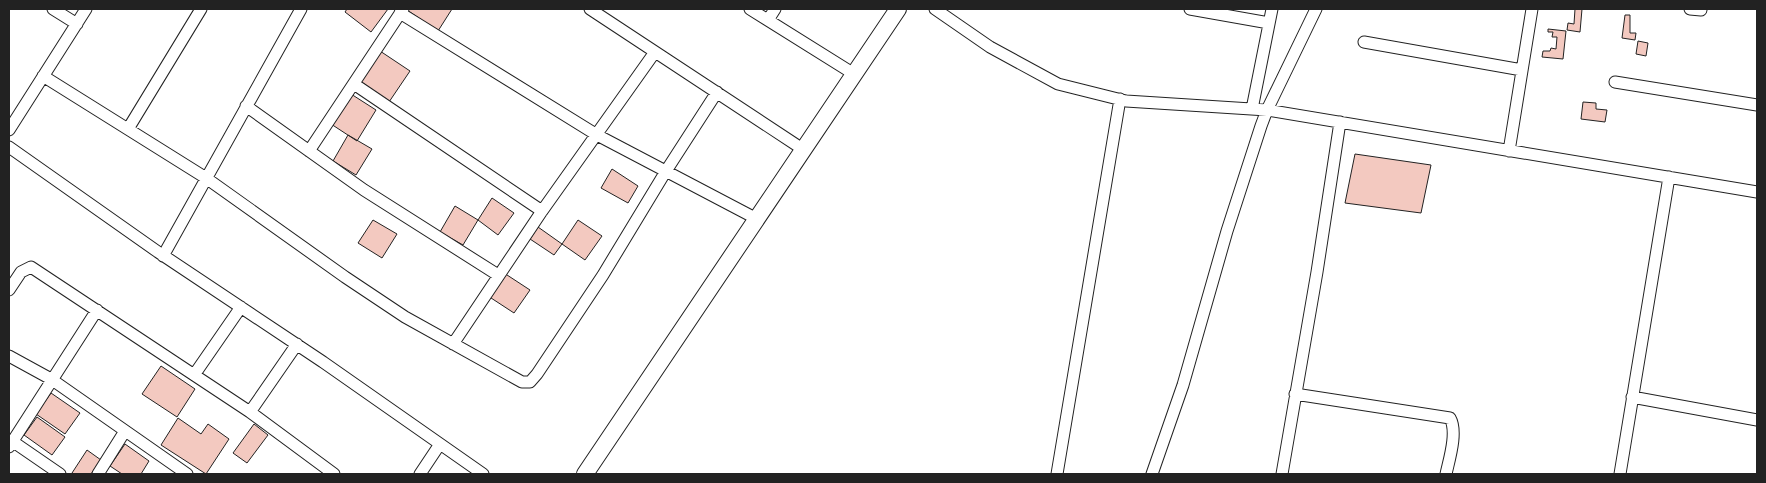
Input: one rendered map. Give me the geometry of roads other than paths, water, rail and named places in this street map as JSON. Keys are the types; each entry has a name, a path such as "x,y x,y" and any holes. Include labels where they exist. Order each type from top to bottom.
{"street":[{"path":"53,9 77,24"},
{"path":"9,130 86,9"},
{"path":"128,129 201,9"},
{"path":"163,256 301,9"},
{"path":"590,9 804,150"},
{"path":"750,9 854,74"},
{"path":"768,20 775,9"},
{"path":"589,473 898,9"},
{"path":"935,9 990,47 1058,84 1120,99 1267,110 1757,192"},
{"path":"1190,9 1269,23"},
{"path":"1252,109 1272,9"},
{"path":"1152,474 1183,386 1227,231 1267,110 1316,9"},
{"path":"1509,151 1532,9"},
{"path":"309,151 402,11 597,134 757,219"},
{"path":"1364,42 1522,70"},
{"path":"453,344 542,211 655,52"},
{"path":"43,76 206,178 344,277 406,317 522,382 530,382 537,374 603,275 666,170 717,92"},
{"path":"1615,82 1757,104"},
{"path":"354,84 542,211"},
{"path":"1057,474 1120,99"},
{"path":"246,106 364,190 498,275"},
{"path":"1282,474 1340,122"},
{"path":"9,147 163,256 297,344 483,474"},
{"path":"1620,474 1669,178"},
{"path":"9,290 20,272 30,267 250,412 334,474"},
{"path":"194,375 241,307"},
{"path":"60,474 11,444 97,310"},
{"path":"250,412 297,344"},
{"path":"9,356 51,379 187,474"},
{"path":"1295,394 1450,418 1453,424 1453,436 1446,474"},
{"path":"1632,397 1757,420"},
{"path":"98,474 125,431"},
{"path":"420,474 440,444"}]}
